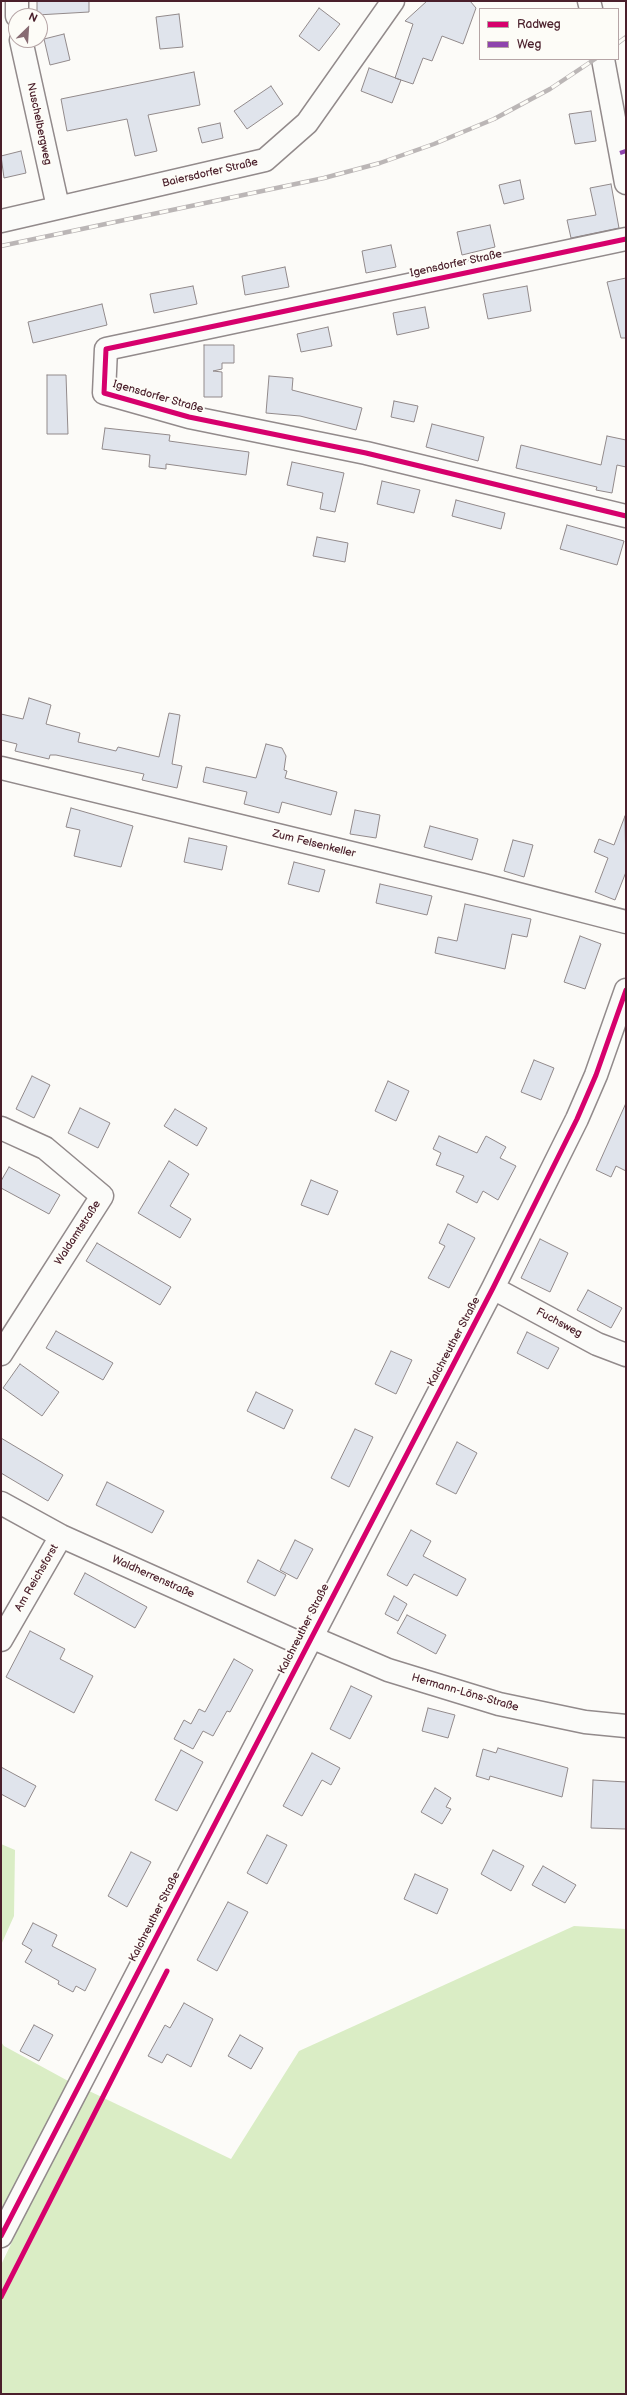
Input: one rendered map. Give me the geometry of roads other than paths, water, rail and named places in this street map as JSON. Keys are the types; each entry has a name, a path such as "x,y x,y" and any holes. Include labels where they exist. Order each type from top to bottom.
{"street":[{"name":"Baiersdorfer Straße","path":"1,221 265,160 307,123 393,1"},
{"name":"Nuschelbergweg","path":"23,48 58,208"},
{"path":"603,60 626,183"},
{"name":"Igensdorfer Straße","path":"626,238 106,349 104,393 189,417 366,453 626,516"},
{"name":"Zum Felsenkeller","path":"1,768 483,885 626,922"},
{"name":"Kalchreuther Straße","path":"1,2236 493,1288 577,1119 596,1075 626,990"},
{"name":"Waldamtstraße","path":"1,1128 45,1148 102,1196 1,1354"},
{"name":"Fuchsweg","path":"493,1288 597,1344 626,1355"},
{"name":"Waldherrenstraße","path":"1,1503 61,1536 309,1642"},
{"name":"Am Reichsforst","path":"1,1640 61,1536"},
{"name":"Hermann-Löns-Straße","path":"309,1642 388,1670 499,1704 585,1722 626,1726"}],"railway":[{"path":"619,42 626,37"},
{"path":"1,246 324,178 380,163 434,144 494,119 550,89 594,60"}]}
